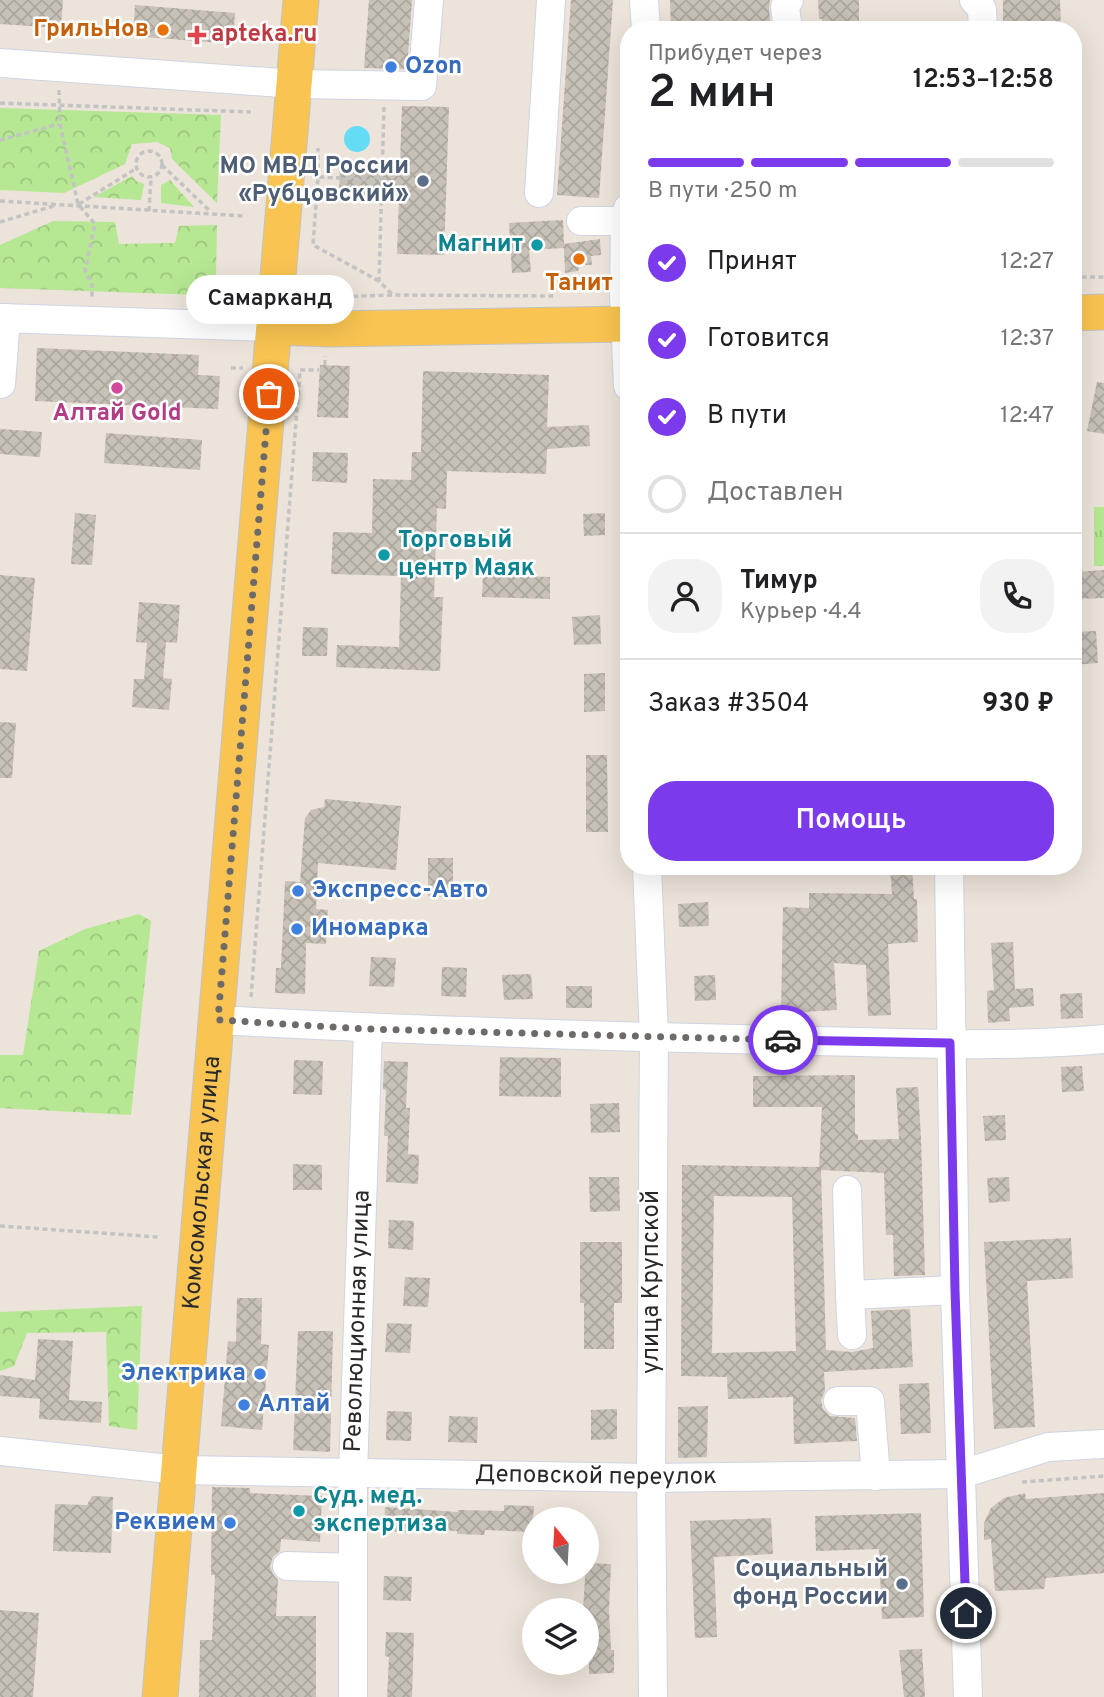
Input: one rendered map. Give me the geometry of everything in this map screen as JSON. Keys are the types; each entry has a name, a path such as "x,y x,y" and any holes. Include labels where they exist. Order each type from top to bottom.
{"main road":[{"name":"Комсомольская улица","path":"160,1697 178,1470 233,1021 276,312 301,0"},
{"path":"276,312 330,329 620,324"},
{"path":"1082,313 1104,312"}],"street":[{"path":"0,63 295,84 422,86 429,0"},
{"path":"539,193 551,0"},
{"path":"644,0 645,21"},
{"path":"787,21 785,7 789,0"},
{"path":"974,0 982,9 983,21"},
{"path":"581,221 620,216"},
{"path":"1,384 3,318 92,321 276,312"},
{"name":"улица Крупской","path":"647,875 653,1037 653,1697"},
{"path":"949,875 955,1290 968,1697"},
{"path":"233,1021 368,1029 653,1037 950,1043 1104,1039"},
{"name":"Революционная улица","path":"352,1697 353,1473 368,1029"},
{"path":"847,1190 852,1335"},
{"path":"850,1295 955,1290"},
{"path":"838,1401 870,1401 876,1476"},
{"name":"Деповской переулок","path":"0,1451 178,1470 651,1478 962,1474 1048,1447 1104,1444"},
{"path":"287,1566 352,1568"}],"path":[{"path":"58,66 60,124 78,205 96,224 85,270 92,285 92,321"},
{"path":"379,281 384,86"},
{"path":"0,103 251,112"},
{"path":"0,140 60,124"},
{"path":"162,165 158,173 150,177 142,175 137,168 139,155 146,151 158,154 162,165 213,214"},
{"path":"78,205 137,168"},
{"path":"149,211 150,177"},
{"path":"382,180 318,177 313,245 379,281 393,295"},
{"path":"0,201 244,216"},
{"path":"0,222 63,203"},
{"path":"1082,277 1104,277"},
{"path":"276,312 393,295 554,296"},
{"path":"233,1021 300,370 319,370"},
{"path":"0,1226 158,1237"},
{"path":"1014,1483 1104,1476"}],"green space":[{"path":"0,108 221,115 217,203 172,159 170,148 157,142 132,144 125,164 64,193 0,190"},
{"path":"132,176 144,184 141,200 94,197"},
{"path":"170,180 194,207 161,203 161,185"},
{"path":"53,221 115,222 119,244 175,243 179,226 217,225 216,274 212,288 199,295 0,288 0,245"},
{"path":"1094,507 1104,507 1104,566 1094,566"},
{"path":"139,914 151,921 131,1115 0,1108 0,1055 23,1055 39,951 85,929"},
{"path":"142,1306 137,1430 109,1426 106,1332 27,1333 14,1366 0,1371 0,1312"}],"water":[{"path":"357,126 366,130 370,139 366,148 357,152 348,148 344,139 348,130"}],"building":[{"path":"0,0 63,0 61,28 0,24"},
{"path":"369,0 412,0 407,69 364,68"},
{"path":"571,0 613,0 599,198 557,195"},
{"path":"670,0 770,0 770,21 671,21"},
{"path":"818,0 859,0 859,21 819,19"},
{"path":"1003,0 1060,0 1061,21 1003,21"},
{"path":"135,5 235,13 233,44 133,36"},
{"name":"МО МВД России «Рубцовский»","path":"402,106 449,107 444,255 397,254 399,198 339,195 340,161 400,163"},
{"name":"Магнит","path":"563,220 564,244 600,239 601,255 591,256 592,265 580,265 578,271 565,273 564,248 529,250 531,272 512,273 509,223"},
{"name":"Алтай Gold","path":"37,348 199,355 198,375 220,376 218,409 35,401"},
{"path":"320,365 350,366 348,418 317,417"},
{"path":"423,371 549,375 547,427 589,425 590,446 547,449 546,474 447,471 446,509 437,508 434,597 443,597 440,671 336,667 337,645 399,647 401,576 331,574 333,532 372,533 373,479 411,480 412,452 421,452"},
{"path":"1097,382 1104,383 1104,434 1087,431"},
{"path":"0,429 42,432 40,457 0,454"},
{"path":"106,433 202,440 200,470 104,463"},
{"path":"313,452 348,453 347,483 312,481"},
{"path":"75,513 96,515 92,565 71,564"},
{"path":"605,513 605,535 584,536 583,514"},
{"path":"1104,570 1104,598 1082,599 1082,571"},
{"path":"0,575 35,578 27,671 0,669"},
{"path":"483,575 550,577 550,599 482,597"},
{"path":"139,602 180,605 177,643 166,642 163,678 172,679 169,710 132,707 134,679 144,679 147,643 136,642"},
{"path":"600,615 601,644 574,645 572,617"},
{"path":"303,627 328,628 327,656 302,656"},
{"path":"1096,631 1098,663 1082,664 1082,632"},
{"path":"605,673 605,711 584,712 584,674"},
{"path":"0,722 16,723 12,778 0,778"},
{"path":"586,755 607,755 608,832 586,832"},
{"path":"325,799 401,806 396,870 318,863 316,909 328,910 326,944 306,943 305,994 275,993 276,968 281,968 285,881 300,882 305,818 311,810 324,807"},
{"path":"428,858 453,858 453,897 428,896"},
{"path":"891,875 913,875 914,899 917,899 918,942 888,944 891,1015 868,1016 866,965 834,963 837,1010 803,1012 803,1017 781,1016 783,907 809,908 809,893 892,894"},
{"path":"708,902 709,926 679,927 678,904"},
{"path":"1013,942 1015,989 1033,988 1034,1006 1009,1008 1010,1021 988,1023 987,991 994,990 991,943"},
{"path":"371,957 396,958 394,987 369,986"},
{"path":"442,967 467,968 466,997 441,996"},
{"path":"531,974 533,999 504,1000 502,975"},
{"path":"715,975 716,1000 695,1001 694,976"},
{"path":"566,986 592,986 592,1008 566,1008"},
{"path":"1082,993 1083,1018 1061,1019 1060,994"},
{"path":"500,1057 561,1058 561,1097 499,1096"},
{"path":"294,1060 323,1061 322,1095 293,1094"},
{"path":"384,1061 408,1062 408,1154 419,1155 418,1184 386,1182 388,1136 384,1136"},
{"path":"1082,1066 1084,1091 1062,1092 1061,1067"},
{"path":"855,1075 855,1134 858,1134 858,1140 899,1139 896,1088 918,1087 925,1275 894,1276 893,1235 886,1235 884,1173 821,1170 826,1350 852,1352 873,1348 871,1311 910,1309 913,1367 824,1372 825,1391 821,1400 823,1409 830,1416 855,1418 857,1441 794,1444 793,1397 728,1399 727,1377 681,1376 682,1165 819,1167 822,1107 753,1107 753,1076","holes":["714,1196 792,1197 796,1351 712,1353"]},
{"path":"619,1103 620,1132 591,1133 590,1104"},
{"path":"1005,1115 1006,1140 985,1141 983,1116"},
{"path":"293,1164 322,1165 322,1190 293,1190"},
{"path":"589,1177 619,1177 620,1211 590,1212"},
{"path":"1009,1177 1010,1201 989,1203 987,1178"},
{"path":"389,1220 414,1221 413,1250 388,1248"},
{"path":"1071,1238 1073,1278 1027,1281 1035,1427 994,1429 984,1242"},
{"path":"580,1242 622,1242 622,1303 614,1303 614,1349 584,1349 584,1303 580,1303"},
{"path":"405,1277 430,1278 428,1307 403,1306"},
{"name":"Алтай","path":"237,1298 262,1298 261,1344 269,1345 262,1430 221,1426 228,1341 236,1342"},
{"path":"387,1323 412,1324 410,1353 385,1352"},
{"path":"298,1331 333,1331 330,1452 293,1450"},
{"path":"38,1339 73,1341 69,1400 102,1402 101,1423 39,1419 40,1399 0,1396 0,1375 35,1380"},
{"path":"929,1383 931,1433 901,1434 899,1384"},
{"path":"708,1406 707,1457 678,1458 678,1407"},
{"path":"617,1409 617,1439 591,1440 591,1410"},
{"path":"387,1411 412,1412 411,1441 386,1440"},
{"path":"449,1416 478,1417 477,1443 448,1442"},
{"path":"212,1487 250,1488 250,1493 322,1496 320,1542 281,1539 280,1551 273,1557 270,1566 278,1580 276,1616 316,1616 316,1697 199,1697 200,1640 212,1640 215,1575 211,1575"},
{"path":"1025,1493 1026,1499 1104,1493 1104,1573 1046,1578 1044,1589 995,1591 991,1539 984,1540 984,1523 991,1508 1004,1498"},
{"path":"92,1496 113,1497 111,1553 53,1551 55,1504 87,1505"},
{"path":"504,1505 534,1506 522,1507 522,1532 485,1530 484,1535 412,1529 412,1533 384,1531 385,1507 458,1512 504,1511"},
{"name":"Социальный фонд России","path":"921,1513 924,1617 882,1619 879,1549 816,1551 815,1516"},
{"path":"771,1518 773,1554 714,1557 717,1637 695,1638 690,1521"},
{"path":"599,1564 611,1564 609,1610 614,1673 599,1674 599,1598 584,1598 585,1584 599,1584"},
{"path":"384,1576 412,1577 411,1601 383,1600"},
{"path":"0,1610 39,1613 33,1697 0,1697"},
{"path":"386,1632 414,1633 412,1697 387,1697 389,1657 385,1656"},
{"path":"922,1649 925,1697 904,1697 899,1650"}],"way so far":[{"path":"269,394 218,1020 368,1029 783,1040"}],"place":[{"name":"ГрильНов","path":"163,30"},
{"name":"apteka.ru","path":"197,35"},
{"name":"Ozon","path":"391,67"},
{"name":"МО МВД России «Рубцовский»","path":"423,181"},
{"name":"Магнит","path":"537,245"},
{"name":"Танит","path":"579,259"},
{"name":"Алтай Gold","path":"117,388"},
{"name":"Самарканд","path":"269,394"},
{"name":"Торговый центр Маяк","path":"384,555"},
{"name":"Экспресс-Авто","path":"298,891"},
{"name":"Иномарка","path":"297,929"},
{"name":"Электрика","path":"260,1374"},
{"name":"Алтай","path":"244,1405"},
{"name":"Суд. мед. экспертиза","path":"299,1511"},
{"name":"Реквием","path":"230,1523"},
{"name":"Социальный фонд России","path":"902,1584"}],"route":[{"path":"783,1040 950,1043 966,1613"}]}
